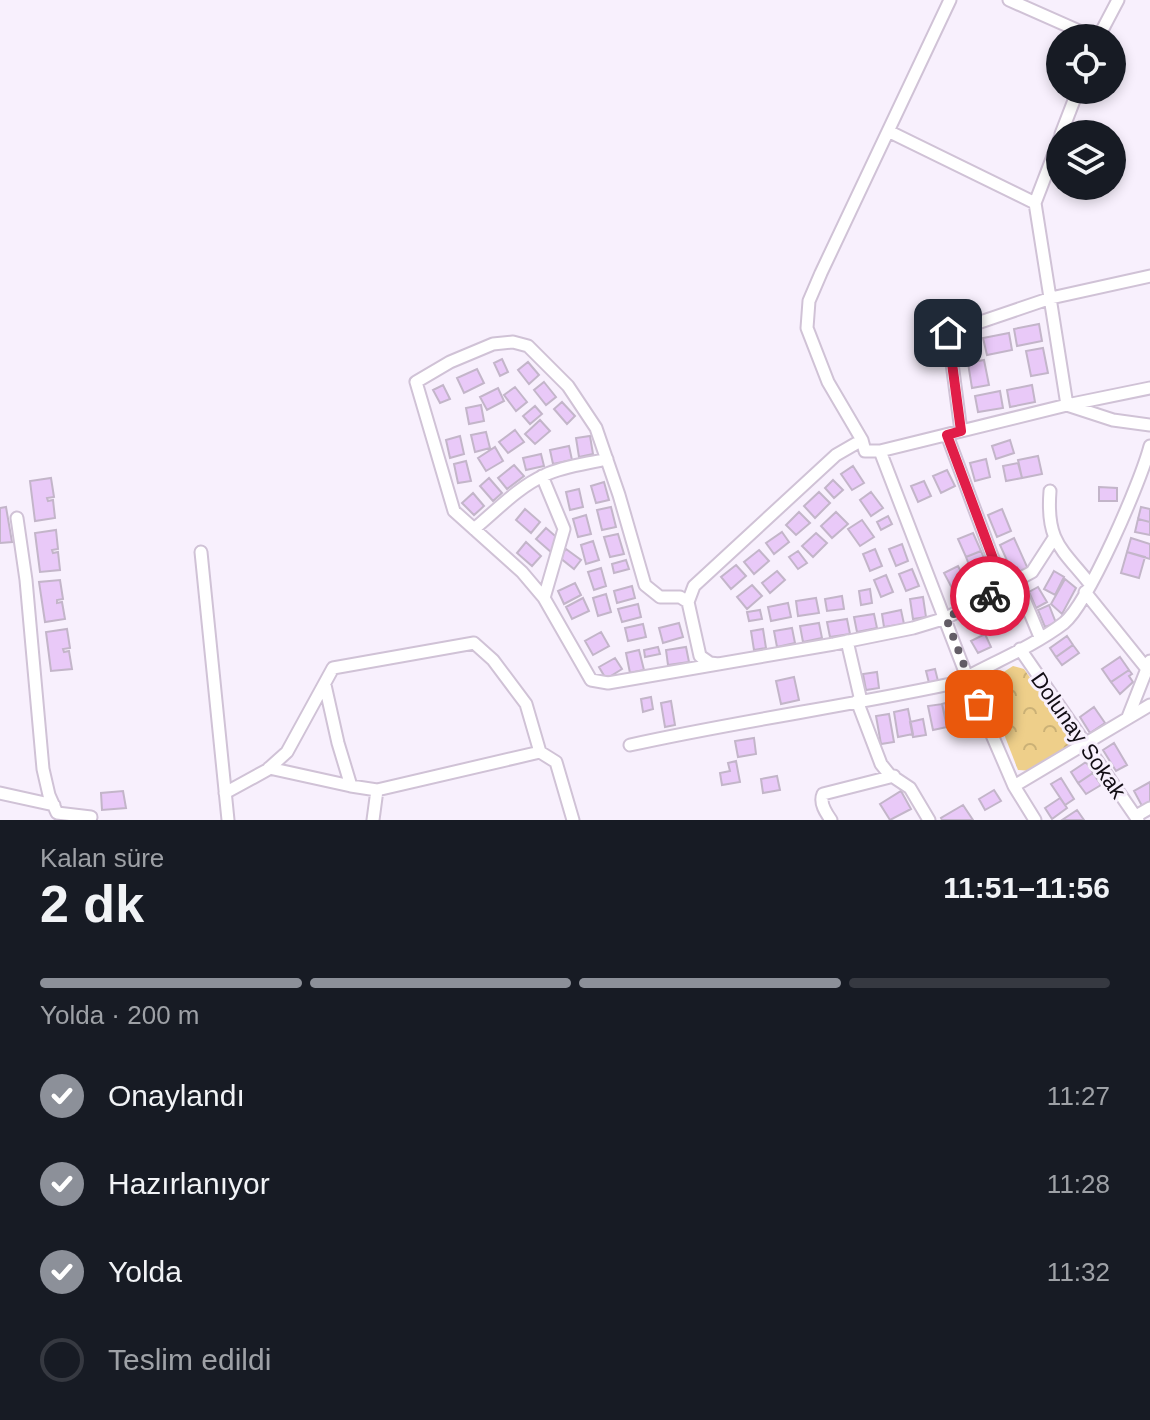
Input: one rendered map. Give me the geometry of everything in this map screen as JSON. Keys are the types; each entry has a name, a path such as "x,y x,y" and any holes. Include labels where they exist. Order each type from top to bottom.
{"street":[{"path":"950,0 809,301 807,328 837,400 862,440 865,451 880,451 1150,388"},
{"path":"1009,0 1065,24"},
{"path":"1105,24 1118,0"},
{"path":"890,132 1035,203"},
{"path":"1046,175 1035,203 1067,405"},
{"path":"961,431 948,333 1051,298 1150,276"},
{"path":"688,602 680,597 660,597 645,585 596,428 583,405 528,346 513,342 493,344 450,362 416,382 454,511 522,572 544,598 591,680 608,683 723,664 913,628 946,618 1032,572 1054,538"},
{"path":"1067,405 1113,420 1150,425"},
{"path":"947,435 1004,588"},
{"path":"723,664 710,663 700,656 688,602 694,586 836,455 862,440"},
{"path":"630,745 968,678 1020,649 1066,621 1087,588 1119,524 1150,446"},
{"path":"880,451 968,678 1014,786 1035,820"},
{"path":"474,529 525,486 542,476 558,469 607,459"},
{"path":"542,476 564,529 544,598"},
{"path":"1050,491 1048,516 1054,538 1087,588 1148,665 1128,717"},
{"path":"17,518 28,595 43,769 57,813 106,820"},
{"path":"201,552 228,820"},
{"path":"1017,582 1040,637"},
{"path":"847,641 859,701 881,764 910,788 929,820"},
{"path":"225,793 269,768 287,752 333,668 474,643 493,660 526,704 540,752 556,762 573,820"},
{"name":"Dolunay Sokak","path":"1020,649 1137,818"},
{"path":"325,685 351,786"},
{"path":"1014,786 1150,705"},
{"path":"269,768 377,790 540,752"},
{"path":"831,820 821,798 823,794 894,776"},
{"path":"373,820 377,790"},
{"path":"0,793 54,805"},
{"path":"1137,818 1150,808"}],"green space":[{"path":"1013,666 1024,669 1072,737 1069,749 1034,771 1018,770 986,688 991,680"}],"building":[{"path":"1039,324 1042,341 1017,346 1014,329"},
{"path":"1009,333 1012,350 987,355 983,338"},
{"path":"1043,348 1048,373 1031,376 1026,351"},
{"path":"502,359 508,372 500,376 494,363"},
{"path":"984,360 989,385 972,388 968,363"},
{"path":"528,362 539,375 529,384 518,370"},
{"path":"477,369 484,383 464,393 457,378"},
{"path":"544,382 556,397 546,405 534,390"},
{"path":"443,385 450,399 440,403 433,390"},
{"path":"1032,385 1035,402 1010,407 1007,390"},
{"path":"515,387 527,402 516,411 504,395"},
{"path":"498,388 504,401 487,410 480,397"},
{"path":"1000,391 1003,408 978,412 975,396"},
{"path":"562,402 575,416 567,424 554,409"},
{"path":"481,405 484,421 469,424 466,408"},
{"path":"535,406 542,414 530,424 523,416"},
{"path":"540,420 550,431 535,444 525,434"},
{"path":"515,430 524,442 508,453 499,442"},
{"path":"486,432 490,448 475,452 471,435"},
{"path":"460,436 464,454 450,458 446,440"},
{"path":"590,436 593,454 579,457 576,438"},
{"path":"1010,440 1014,453 996,459 992,446"},
{"path":"569,446 572,460 553,464 550,450"},
{"path":"495,447 503,461 486,471 478,458"},
{"path":"541,454 544,466 526,470 523,458"},
{"path":"1038,456 1042,474 1022,478 1018,460"},
{"path":"986,459 990,477 975,481 970,463"},
{"path":"466,461 471,481 458,483 454,464"},
{"path":"1018,463 1022,478 1006,481 1003,466"},
{"path":"514,465 524,476 507,489 498,478"},
{"path":"853,466 864,483 852,490 841,474"},
{"path":"947,470 955,486 941,493 933,476"},
{"path":"51,478 54,497 47,498 48,501 53,500 55,518 35,521 30,481"},
{"path":"489,478 502,493 493,501 480,486"},
{"path":"833,480 843,490 834,498 825,488"},
{"path":"924,481 931,496 918,502 911,486"},
{"path":"604,482 609,500 596,503 591,486"},
{"path":"1099,487 1117,488 1117,501 1099,501"},
{"path":"579,489 583,507 570,510 566,492"},
{"path":"819,492 830,503 815,518 804,506"},
{"path":"871,492 883,508 871,516 860,500"},
{"path":"473,493 484,506 474,515 462,503"},
{"path":"6,507 12,542 0,543 0,508"},
{"path":"611,507 616,527 602,530 597,510"},
{"path":"1141,507 1150,509 1150,522 1138,519"},
{"path":"525,509 540,522 531,533 516,520"},
{"path":"1002,509 1011,531 997,537 988,515"},
{"path":"799,512 810,523 796,535 786,525"},
{"path":"836,512 848,524 832,538 821,526"},
{"path":"586,515 591,534 578,537 573,519"},
{"path":"888,516 892,524 881,530 877,522"},
{"path":"1138,519 1150,522 1150,535 1135,532"},
{"path":"862,520 874,537 860,546 848,529"},
{"path":"546,528 561,541 551,552 536,539"},
{"path":"56,530 58,549 52,550 53,553 58,552 60,570 40,572 35,533"},
{"path":"782,532 789,542 774,554 766,543"},
{"path":"816,533 827,543 813,557 802,546"},
{"path":"973,533 981,551 966,557 958,539"},
{"path":"618,534 624,554 610,557 604,537"},
{"path":"1014,538 1028,569 1014,576 1000,545"},
{"path":"1131,538 1150,544 1150,559 1127,552"},
{"path":"593,541 599,560 586,564 581,545"},
{"path":"526,542 541,556 532,566 517,553"},
{"path":"902,544 908,561 896,566 889,549"},
{"path":"566,549 581,560 574,569 559,557"},
{"path":"875,549 882,566 870,571 863,554"},
{"path":"759,550 769,561 754,574 744,562"},
{"path":"798,551 807,563 798,569 789,557"},
{"path":"981,551 989,570 974,577 966,557"},
{"path":"1127,552 1145,557 1139,578 1121,573"},
{"path":"626,560 629,569 614,573 612,564"},
{"path":"736,565 746,576 731,589 721,577"},
{"path":"958,566 967,583 953,590 944,573"},
{"path":"601,568 606,586 594,590 588,572"},
{"path":"912,569 919,586 906,591 899,574"},
{"path":"777,571 785,580 770,593 762,583"},
{"path":"1054,571 1064,577 1055,595 1044,589"},
{"path":"886,575 893,592 881,597 874,580"},
{"path":"1065,579 1076,588 1062,614 1051,604"},
{"path":"60,580 63,599 57,600 57,603 62,602 65,619 45,622 39,582"},
{"path":"575,583 581,595 564,604 558,591"},
{"path":"752,585 762,596 747,609 737,597"},
{"path":"632,586 635,598 617,603 614,591"},
{"path":"1038,587 1047,602 1036,608 1029,592"},
{"path":"870,589 872,603 861,605 859,591"},
{"path":"606,594 611,612 598,616 593,598"},
{"path":"842,596 844,609 827,611 825,599"},
{"path":"923,597 926,617 913,619 910,599"},
{"path":"583,598 589,611 572,619 566,607"},
{"path":"816,598 819,613 798,616 796,601"},
{"path":"788,603 791,617 771,621 768,607"},
{"path":"638,604 641,617 622,622 618,609"},
{"path":"1049,605 1056,623 1045,627 1038,610"},
{"path":"760,610 762,619 749,621 747,612"},
{"path":"901,610 904,624 884,627 882,614"},
{"path":"874,614 877,628 857,632 854,617"},
{"path":"847,619 850,634 830,637 827,622"},
{"path":"679,623 683,637 663,643 659,628"},
{"path":"819,623 822,638 803,642 800,626"},
{"path":"643,624 646,637 628,641 625,628"},
{"path":"792,628 795,643 777,647 774,631"},
{"path":"67,629 70,648 63,649 64,652 69,651 72,669 51,671 46,632"},
{"path":"763,629 766,648 754,650 751,631"},
{"path":"601,632 609,646 593,655 585,641"},
{"path":"985,634 991,647 978,653 971,641"},
{"path":"1067,636 1073,645 1056,657 1050,648"},
{"path":"1073,645 1079,653 1062,665 1056,657"},
{"path":"658,647 660,654 645,657 644,650"},
{"path":"686,647 689,662 668,665 666,650"},
{"path":"639,650 644,670 630,673 626,653"},
{"path":"1120,657 1129,670 1111,682 1102,669"},
{"path":"615,658 622,669 606,679 599,667"},
{"path":"935,669 938,681 929,683 926,671"},
{"path":"1129,670 1133,682 1120,694 1111,682"},
{"path":"877,672 879,688 866,690 863,674"},
{"path":"794,677 799,700 781,704 776,681"},
{"path":"651,697 653,709 643,712 641,699"},
{"path":"671,701 675,725 665,727 661,703"},
{"path":"952,701 964,711 965,716 946,720 942,704"},
{"path":"942,704 947,727 933,730 928,706"},
{"path":"1094,707 1105,723 1090,733 1080,717"},
{"path":"908,709 913,734 898,737 894,712"},
{"path":"889,714 894,742 881,744 876,716"},
{"path":"923,719 926,735 913,737 910,722"},
{"path":"754,738 756,754 738,757 735,741"},
{"path":"1114,743 1127,765 1116,771 1103,750"},
{"path":"736,761 740,782 722,785 720,773 730,771 728,763"},
{"path":"1086,762 1093,773 1078,783 1071,772"},
{"path":"1093,773 1101,785 1086,794 1078,783"},
{"path":"777,776 780,790 763,793 761,779"},
{"path":"1061,778 1074,799 1065,805 1051,784"},
{"path":"1150,782 1150,802 1142,806 1134,791"},
{"path":"994,790 1001,801 985,810 979,799"},
{"path":"123,791 126,808 102,810 101,793"},
{"path":"901,791 911,809 890,820 880,804"},
{"path":"1060,798 1067,808 1052,819 1045,808"},
{"path":"963,805 973,820 942,820 941,818"},
{"path":"1077,810 1084,820 1062,820"}],"way so far":[{"path":"979,704 946,618 990,596"}],"route":[{"path":"948,333 961,431 947,435 1004,588 990,596"}]}
